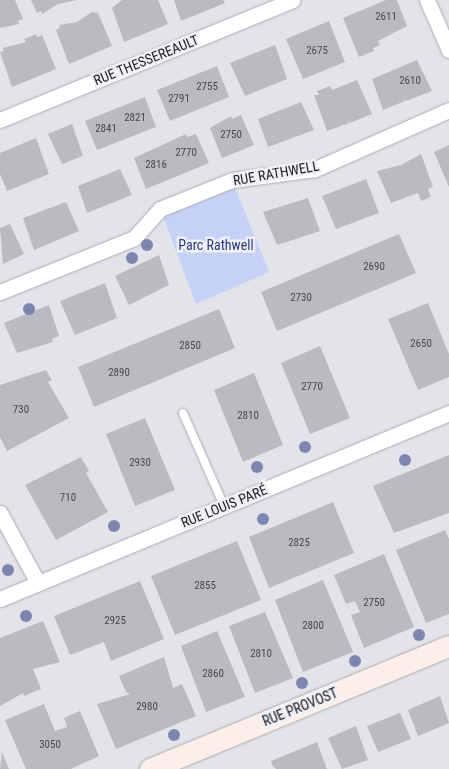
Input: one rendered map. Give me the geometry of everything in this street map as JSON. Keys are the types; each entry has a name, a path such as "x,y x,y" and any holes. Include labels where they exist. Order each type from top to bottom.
{"street":[{"name":"RUE THESSEREAULT","path":"0,120 292,0"},
{"path":"427,0 449,50"},
{"name":"RUE RATHWELL","path":"0,292 134,238 160,209 232,180 314,169 449,110"},
{"name":"RUE LOUIS PARÉ","path":"0,599 449,413"},
{"path":"0,513 38,583"},
{"name":"RUE PROVOST","path":"150,769 449,646"}],"lane":[{"path":"184,413 224,506"}],"green space":[{"name":"Parc Rathwell","path":"232,180 269,272 196,304 160,209"}],"building":[{"path":"0,0 15,0 23,19 18,21 19,24 0,28"},
{"path":"31,0 77,0 58,4 42,14 41,11 37,13"},
{"path":"122,0 158,0 168,24 124,42 112,8"},
{"path":"174,0 223,0 225,3 181,21"},
{"path":"386,0 397,0 407,26 378,41 380,45 373,48 374,51 359,57 343,18"},
{"path":"92,12 98,13 112,46 69,64 56,30 60,28 59,25 77,22"},
{"path":"329,21 345,62 303,79 286,39"},
{"path":"36,34 37,37 42,35 56,69 12,87 0,52 4,51 3,48 26,42 24,39"},
{"path":"275,45 287,79 245,96 230,63"},
{"path":"417,60 432,91 406,101 403,97 405,101 383,110 372,79"},
{"path":"217,66 229,97 170,121 157,90"},
{"path":"357,80 372,114 350,123 347,119 349,123 327,131 314,95 319,95 317,91 330,86 332,90"},
{"path":"145,97 156,127 97,150 85,121"},
{"path":"301,102 314,130 268,147 258,119"},
{"path":"241,115 254,145 222,158 210,128 231,116 232,119"},
{"path":"72,124 83,156 62,164 48,134"},
{"path":"186,134 187,137 196,134 209,163 146,189 134,158"},
{"path":"36,138 49,174 7,191 0,174 0,153"},
{"path":"449,145 449,187 434,152"},
{"path":"421,154 433,187 428,189 431,197 421,201 418,193 391,203 377,171 401,165"},
{"path":"120,169 132,195 87,213 78,186"},
{"path":"366,179 379,213 336,229 322,196"},
{"path":"308,198 320,231 277,245 263,212"},
{"path":"66,202 79,231 34,250 23,218"},
{"path":"10,224 24,254 3,264 0,228"},
{"path":"399,234 416,273 277,331 261,292"},
{"path":"159,255 169,285 129,305 115,276"},
{"path":"105,283 117,318 75,335 60,301"},
{"path":"428,303 449,354 449,377 418,390 388,319"},
{"path":"49,305 59,336 52,339 53,342 17,353 4,323"},
{"path":"219,309 235,348 94,407 78,367"},
{"path":"320,346 350,418 310,434 281,363"},
{"path":"46,370 52,380 48,382 69,418 7,451 0,437 0,385"},
{"path":"254,373 283,445 243,462 214,390"},
{"path":"145,418 175,490 135,506 106,434"},
{"path":"449,455 449,513 394,533 373,486"},
{"path":"81,457 89,471 86,473 108,512 56,540 25,485"},
{"path":"333,502 354,553 269,588 249,537"},
{"path":"445,530 449,539 449,614 426,623 396,550"},
{"path":"237,541 261,600 175,635 151,576"},
{"path":"384,554 414,627 364,648 351,615 360,612 355,601 346,604 334,575"},
{"path":"323,580 353,652 303,672 275,600"},
{"path":"140,581 164,639 111,661 104,642 70,655 54,616"},
{"path":"265,612 293,678 255,693 229,626"},
{"path":"43,621 60,662 33,669 41,689 24,696 23,693 0,706 0,638"},
{"path":"217,631 245,697 206,712 181,646"},
{"path":"164,657 173,688 182,684 196,716 116,749 97,704 130,694 126,692 119,676"},
{"path":"440,696 449,723 418,736 408,710"},
{"path":"44,704 55,731 67,727 64,718 80,711 99,756 71,769 26,769 5,720"},
{"path":"400,713 411,739 378,752 367,726"},
{"path":"356,726 368,760 342,769 328,738"},
{"path":"317,742 327,769 276,769 272,765 271,761"},
{"path":"2,752 9,769 0,769"}]}
